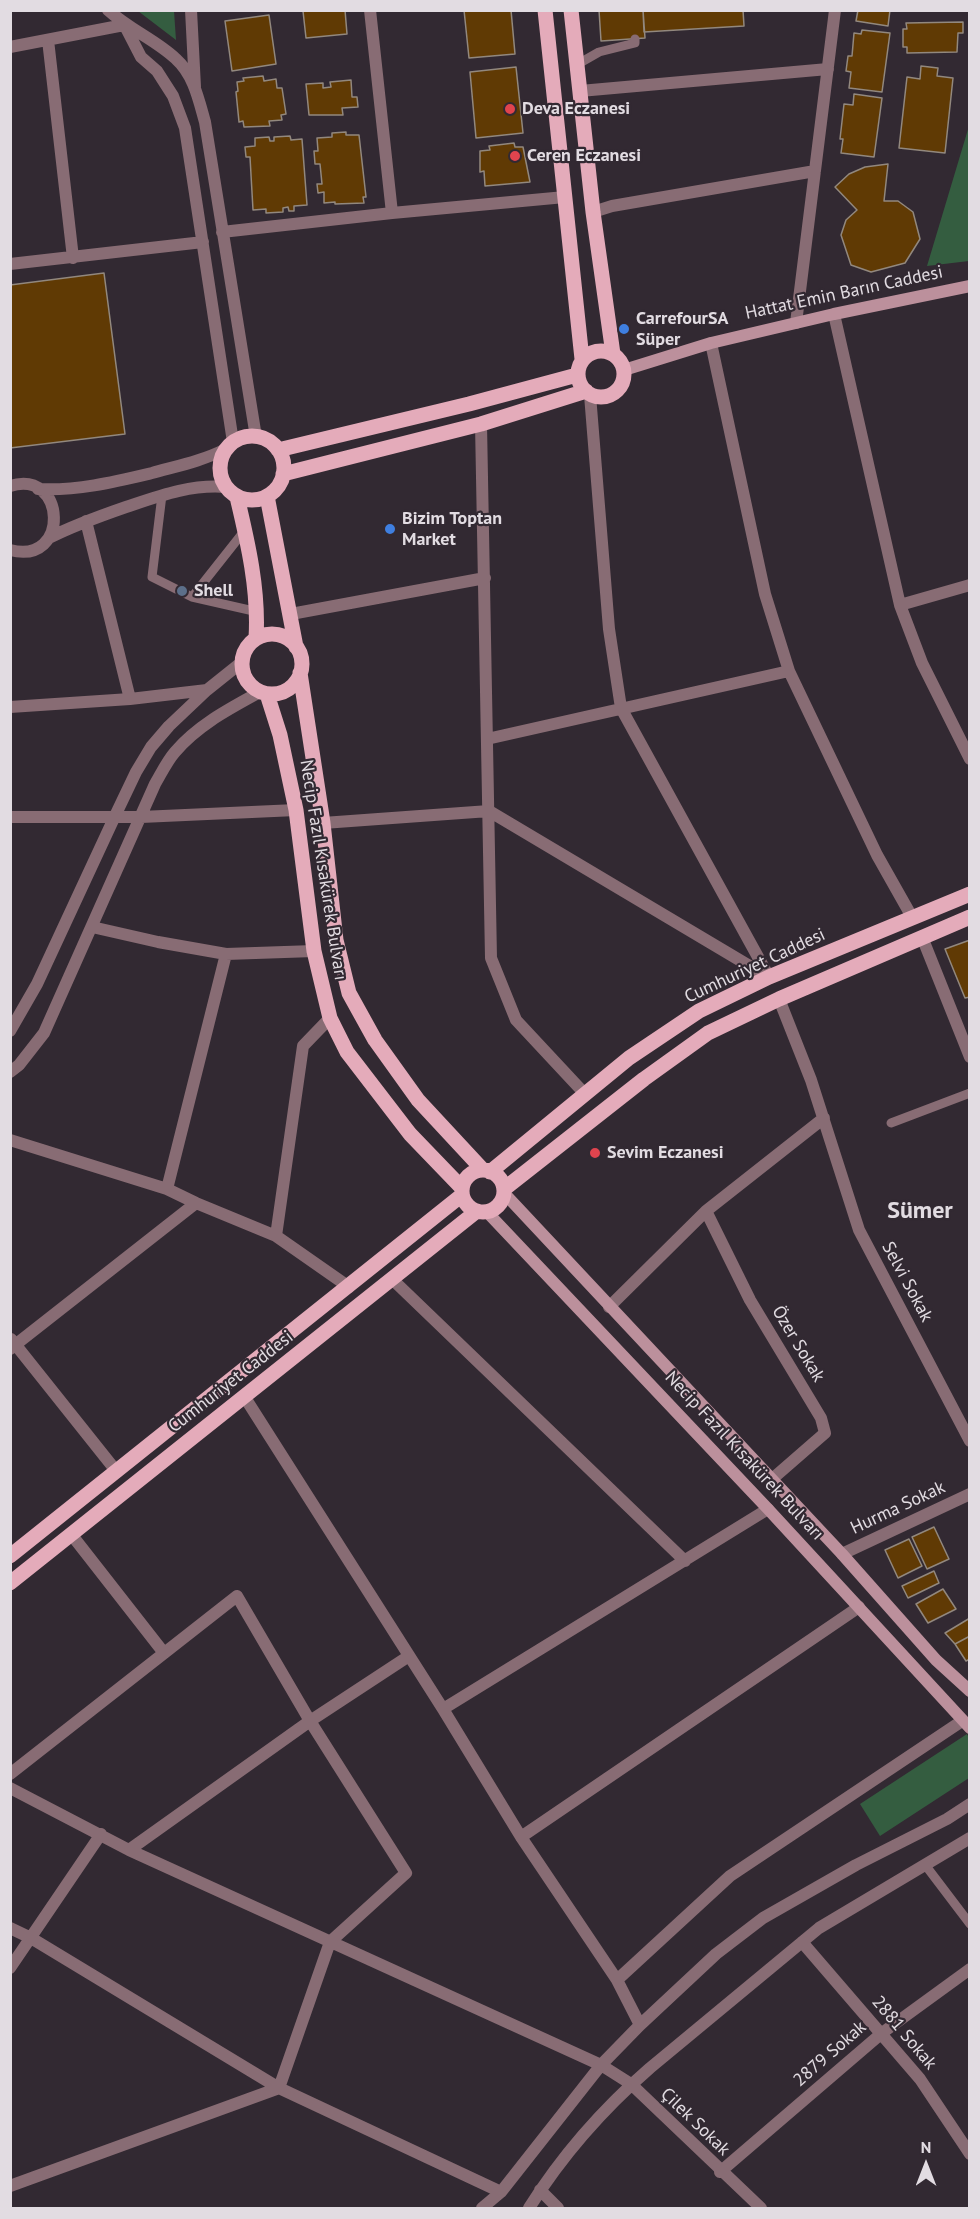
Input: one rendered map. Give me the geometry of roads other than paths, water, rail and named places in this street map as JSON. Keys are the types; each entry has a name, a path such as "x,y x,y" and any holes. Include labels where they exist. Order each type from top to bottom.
{"main road":[{"path":"545,10 582,359 577,375 580,384 588,393"},
{"path":"571,10 592,212 613,354"},
{"name":"Hattat Emin Barın Caddesi","path":"624,370 711,343 969,286"},
{"path":"283,474 481,424 588,393 604,397 617,390 624,370 622,363 613,354 600,350 582,359"},
{"path":"278,450 469,404 577,375"},
{"path":"231,492 257,500 267,496 279,486 283,474 283,462 278,450 267,441 256,437 244,437 230,446 222,457 219,468 245,530 258,612 256,638"},
{"path":"267,496 296,646 301,659 300,673 294,684 282,692 264,693 247,681 243,675 242,662 245,650 256,638 275,634 284,637 296,646"},
{"name":"Necip Fazıl Kısakürek Bulvarı","path":"300,673 323,823 336,939 349,993 375,1040 418,1100 486,1171"},
{"name":"Necip Fazıl Kısakürek Bulvarı","path":"264,693 280,735 296,810 314,951 330,1017 346,1052 410,1134 462,1191"},
{"name":"Cumhuriyet Caddesi","path":"486,1171 629,1058 699,1011 769,977 969,894"},
{"path":"504,1191 501,1180 486,1171 469,1175 462,1191 469,1207 482,1212 499,1205 504,1191 644,1079 708,1033 779,999 969,917"},
{"name":"Cumhuriyet Caddesi","path":"10,1556 349,1287 462,1191"},
{"name":"Necip Fazıl Kısakürek Bulvarı","path":"504,1191 609,1307 842,1554 936,1660 968,1687"},
{"name":"Necip Fazıl Kısakürek Bulvarı","path":"482,1212 768,1509 966,1725"},
{"name":"Cumhuriyet Caddesi","path":"10,1583 244,1396 482,1212"}],"street":[{"path":"108,10 124,25 178,60 195,88"},
{"path":"191,10 195,88 205,122 256,437"},
{"path":"370,10 392,213"},
{"path":"796,323 835,10"},
{"path":"10,47 124,25"},
{"path":"38,489 62,490 124,479 190,463 230,446 203,242 185,128 173,96 157,70 141,57 124,25"},
{"path":"48,40 73,258"},
{"path":"580,91 828,69"},
{"path":"592,212 612,206 815,171"},
{"path":"222,232 565,197"},
{"path":"10,264 203,242"},
{"path":"834,314 900,605 922,663 969,759"},
{"path":"711,343 765,594 789,671 877,855 912,917"},
{"path":"588,393 609,629 621,708 769,977"},
{"path":"481,424 491,958 516,1020 585,1094"},
{"path":"12,485 27,484 47,496 56,517 49,538"},
{"path":"13,552 35,549 49,538 86,521 162,495 208,486 231,492"},
{"path":"86,521 130,699"},
{"path":"291,615 485,578"},
{"path":"900,605 969,585"},
{"path":"10,1031 37,984 136,772 151,747 169,726 207,690 242,662"},
{"path":"487,739 789,671"},
{"path":"10,707 130,699 207,690"},
{"path":"10,1072 19,1065 44,1033 155,784 173,754 192,734 216,717 264,693"},
{"path":"10,817 141,817 296,810"},
{"path":"323,823 489,811 769,977"},
{"path":"93,927 226,954 314,951"},
{"path":"922,937 969,1057"},
{"path":"167,1189 226,954"},
{"name":"Selvi Sokak","path":"779,999 824,1118 859,1230 969,1441"},
{"path":"276,1236 303,1046 330,1017"},
{"path":"609,1307 706,1211 824,1118"},
{"path":"10,1140 167,1189 276,1236 349,1287"},
{"path":"117,1472 12,1344 196,1203"},
{"name":"Özer Sokak","path":"706,1211 750,1300 821,1418 825,1433 771,1480"},
{"path":"393,1280 685,1562"},
{"path":"244,1396 443,1709 521,1838 617,1980 640,2025"},
{"name":"Hurma Sokak","path":"842,1554 969,1494"},
{"path":"443,1709 768,1509"},
{"path":"71,1534 164,1653"},
{"path":"10,1774 237,1596 310,1721 406,1874 330,1942 279,2088"},
{"path":"521,1838 858,1607"},
{"path":"129,1850 310,1721 409,1656"},
{"path":"617,1980 730,1876 966,1725"},
{"name":"Çilek Sokak","path":"10,1788 129,1850 601,2065 631,2084 720,2172 761,2208"},
{"path":"482,2208 501,2192 601,2065 716,1954 763,1918 856,1865 947,1819 969,1804"},
{"path":"10,1968 101,1834"},
{"path":"529,2208 570,2151 631,2084 819,1928 926,1866 969,1838"},
{"path":"10,1928 31,1938 279,2088 501,2192"},
{"name":"2881 Sokak","path":"801,1942 920,2079 969,2154"},
{"name":"2879 Sokak","path":"720,2172 882,2033 969,1969"},
{"path":"10,2186 279,2088"},
{"path":"540,2190 558,2208"}],"lane":[{"path":"578,64 599,52 635,44 634,39"},
{"path":"162,495 152,578 192,597 258,612"},
{"path":"192,597 245,530"},
{"path":"891,1122 969,1093"},
{"path":"926,1866 969,1923"}],"place":[{"name":"Deva Eczanesi","path":"510,109"},
{"name":"Ceren Eczanesi","path":"515,156"},
{"name":"CarrefourSA Süper","path":"624,329"},
{"name":"Bizim Toptan Market","path":"390,529"},
{"name":"Shell","path":"182,591"},
{"name":"Sevim Eczanesi","path":"595,1153"}],"district":[{"name":"Sümer","path":"920,1211"}]}
